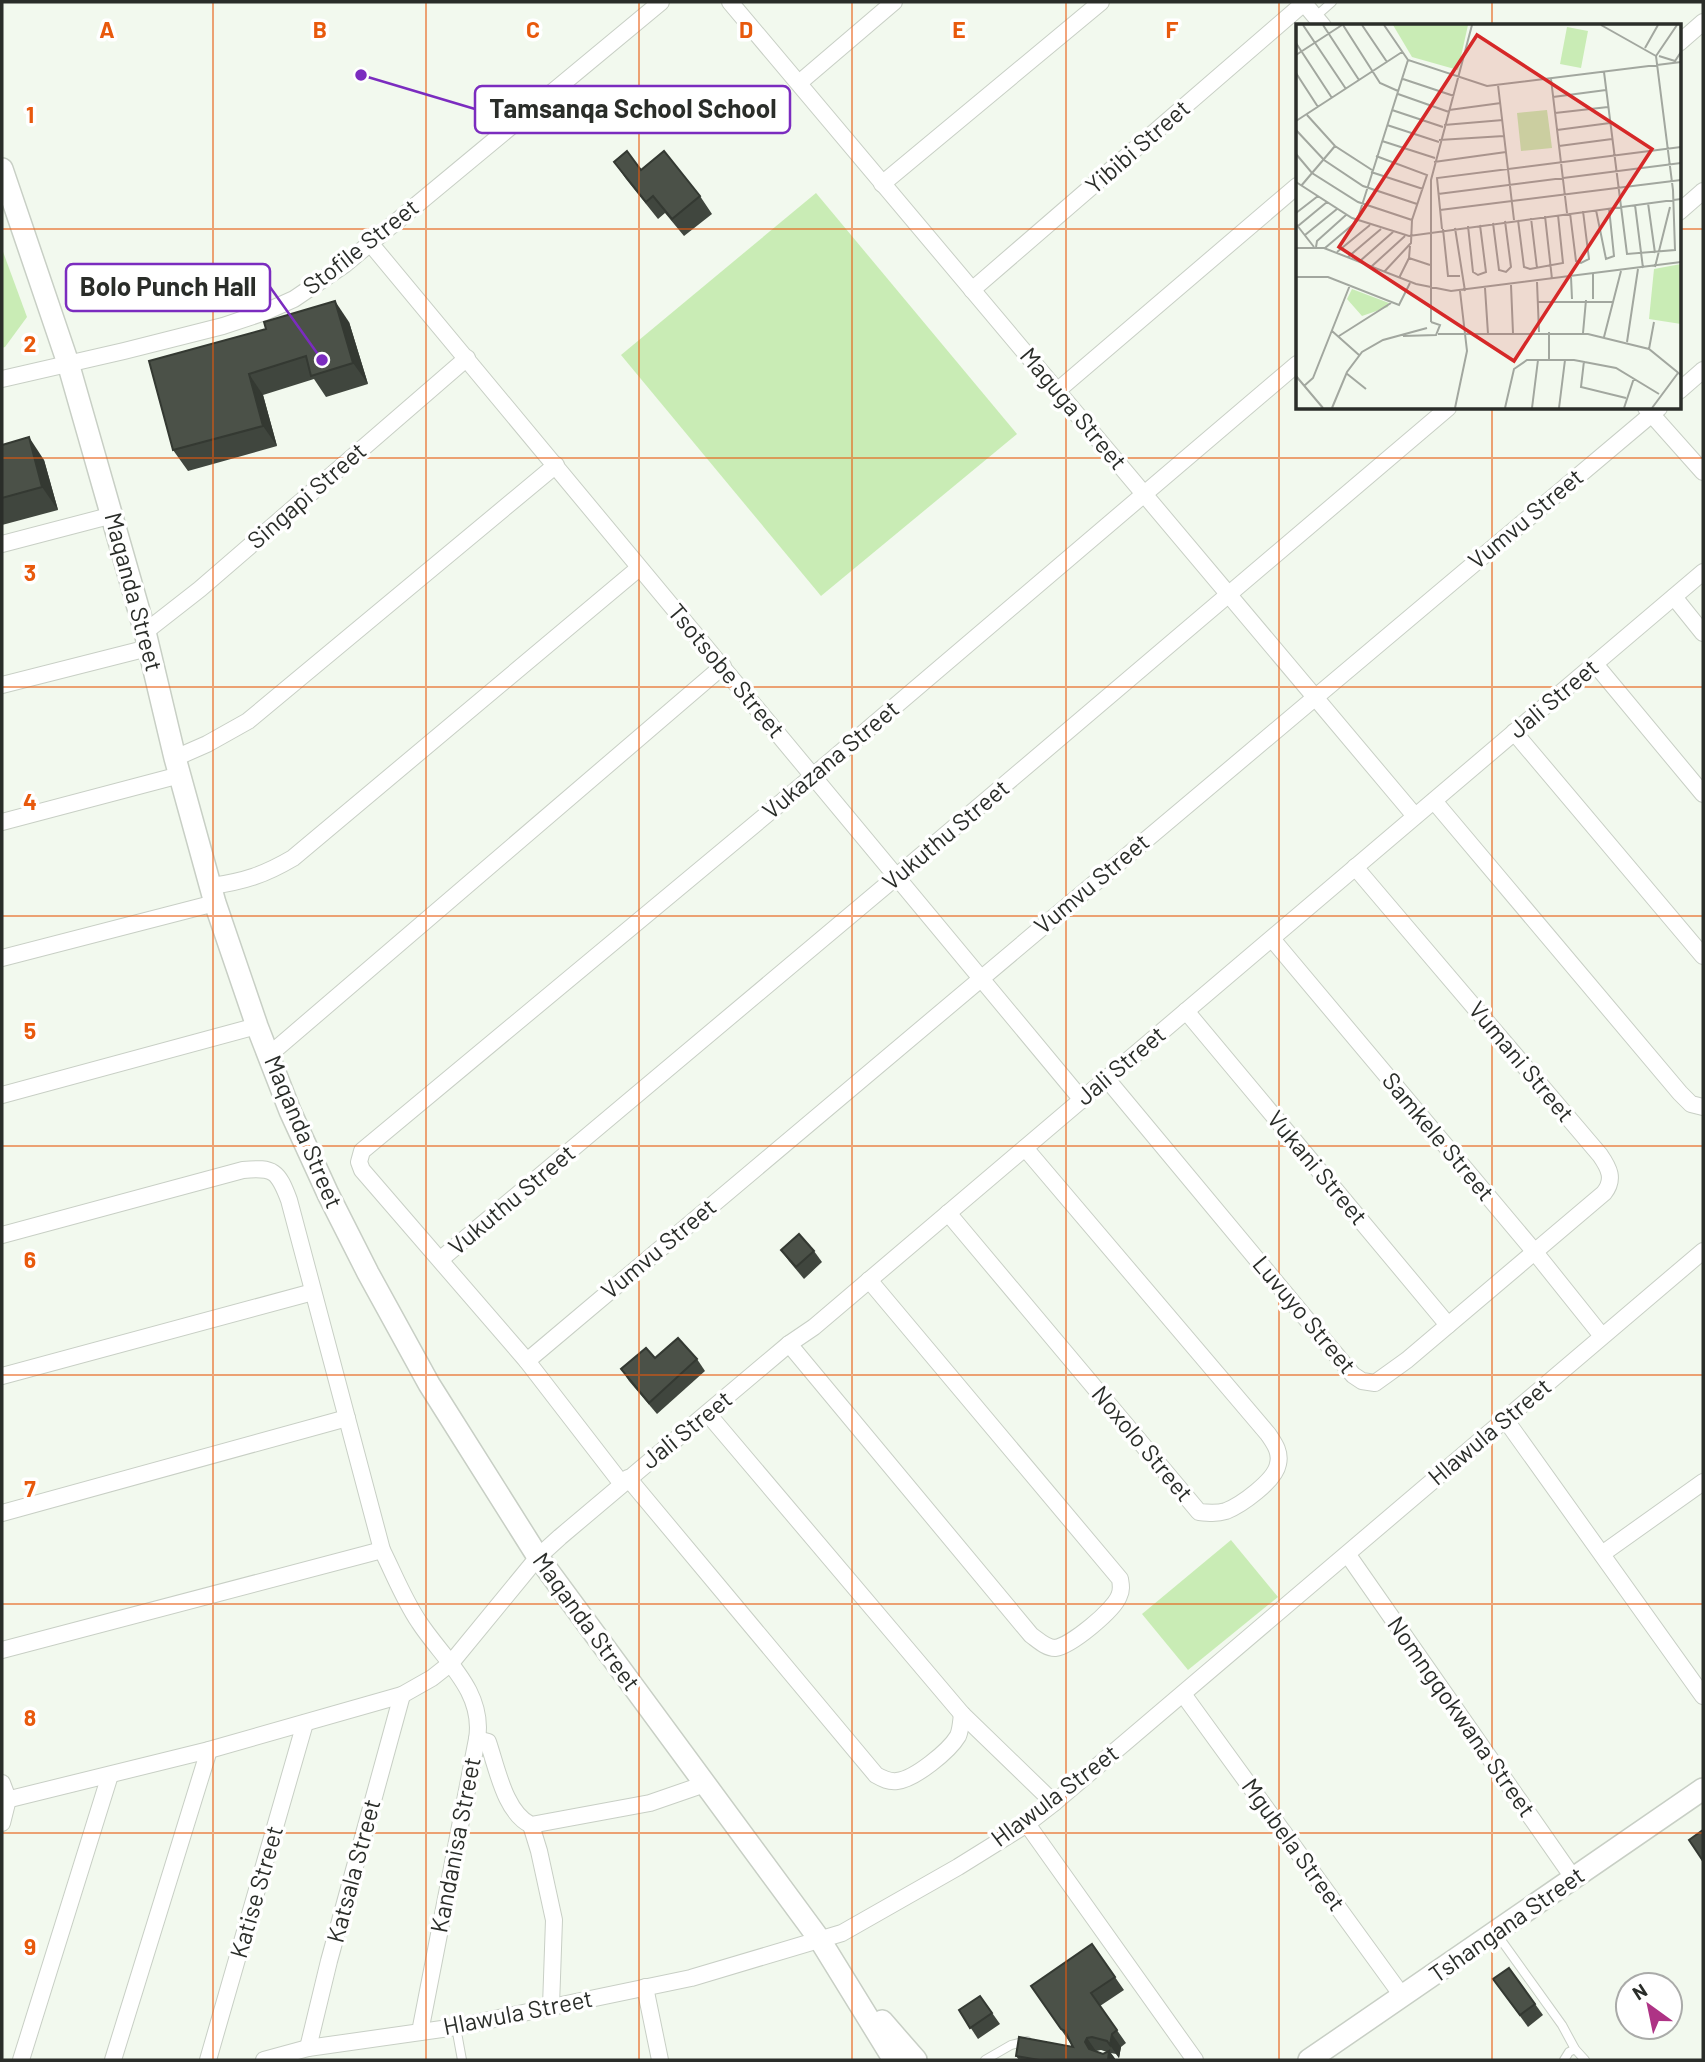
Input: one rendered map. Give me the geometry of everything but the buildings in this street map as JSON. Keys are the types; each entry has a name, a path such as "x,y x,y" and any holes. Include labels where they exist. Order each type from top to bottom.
{"street":[{"name":"Stofile Street","path":"2,379 223,326 293,299 344,265 661,2"},
{"name":"Maguga Street","path":"730,2 1415,817"},
{"path":"799,83 894,2"},
{"path":"882,184 1101,2"},
{"path":"1303,2 1319,21"},
{"name":"Yibibi Street","path":"972,290 1303,2"},
{"path":"1680,42 1703,22"},
{"name":"Maqanda Street","path":"2,169 68,363 113,515 213,894 257,1026 290,1111 368,1273 429,1384 538,1558 820,1940 894,2060"},
{"path":"1056,391 1296,187"},
{"path":"1680,211 1703,191"},
{"name":"Tsotsobe Street","path":"370,243 1082,1100"},
{"name":"Singapi Street","path":"146,640 200,589 467,358"},
{"name":"Vukazana Street","path":"441,1259 362,1170 359,1162 362,1151 813,776 1296,365"},
{"path":"1680,390 1703,370"},
{"name":"Vukuthu Street","path":"441,1259 1446,410"},
{"path":"1652,410 1703,472"},
{"name":"Vumvu Street","path":"527,1361 1652,410"},
{"path":"2,822 178,766 207,744 248,721 556,465"},
{"path":"2,544 113,515"},
{"path":"2,958 213,894 267,874 293,858 639,568"},
{"name":"Jali Street","path":"5,1800 110,1776 305,1723 402,1695 432,1678 451,1664 538,1558 625,1481 814,1327 1703,572"},
{"path":"1674,597 1703,633"},
{"path":"2,685 146,640"},
{"path":"1595,664 1703,794"},
{"path":"269,1055 723,666"},
{"path":"1514,732 1703,956"},
{"path":"1434,800 1680,1093 1691,1104 1703,1107"},
{"name":"Vumani Street","path":"1355,867 1595,1149 1609,1169 1611,1182 1604,1193 1534,1251"},
{"name":"Samkele Street","path":"1272,939 1602,1336"},
{"name":"Vukani Street","path":"1186,1011 1448,1325"},
{"path":"2,1096 257,1026"},
{"name":"Luvuyo Street","path":"1105,1078 1353,1375 1369,1383 1383,1380 1534,1251"},
{"name":"Noxolo Street","path":"948,1213 1199,1512 1224,1512 1256,1492 1271,1478 1278,1464 1276,1446 1268,1434 1025,1148"},
{"name":"Kandanisa Street","path":"2,1235 243,1170 262,1168 272,1171 283,1184 382,1550 406,1602 451,1664 475,1703 478,1713 477,1739 420,2032"},
{"name":"Hlawula Street","path":"265,2060 308,2048 456,2027 691,1978 820,1940 854,1926 1027,1824 1054,1803 1703,1251"},
{"path":"441,1259 625,1481 876,1775 889,1781 898,1781 922,1769 940,1755 958,1735 962,1714"},
{"path":"789,1345 1031,1634 1047,1646 1055,1648 1079,1635 1114,1606 1121,1591 1120,1579 869,1280"},
{"path":"2,1376 313,1292"},
{"path":"708,1414 962,1714 1054,1803"},
{"path":"2,1513 347,1418"},
{"path":"1505,1419 1703,1696"},
{"path":"1602,1554 1703,1482"},
{"path":"2,1650 382,1550"},
{"name":"Nomngqokwana Street","path":"1348,1555 1574,1879"},
{"name":"Mgubela Street","path":"1183,1694 1403,1997"},
{"name":"Katsala Street","path":"308,2048 402,1695"},
{"name":"Katise Street","path":"208,2060 305,1723"},
{"path":"477,1739 488,1742 512,1810 522,1821 531,1825 650,1803 705,1784"},
{"path":"113,2060 209,1750"},
{"path":"20,2060 110,1776"},
{"path":"2,1783 5,1800 2,1823"},
{"name":"Tshangana Street","path":"1309,2060 1703,1789"},
{"path":"1027,1824 1195,2060"},
{"path":"531,1825 540,1851 554,1920 551,2006"},
{"name":"Maqanda Street","path":"846,1980 916,2060"},
{"path":"645,1987 660,2060"}],"lane":[{"path":"1319,21 1332,2"},
{"path":"1496,1933 1585,2060"},
{"path":"456,2027 462,2060"},
{"path":"985,2060 1011,2045 1030,2040 1042,2043"},
{"path":"1564,2060 1569,2052 1575,2049"}],"green space":[{"path":"816,193 1017,434 821,596 621,355"},
{"path":"2,249 27,317 2,348"},
{"path":"1231,1540 1278,1597 1188,1670 1142,1614"}],"place":[{"name":"Tamsanqa School School","path":"361,75"},
{"name":"Bolo Punch Hall","path":"322,360"}]}
